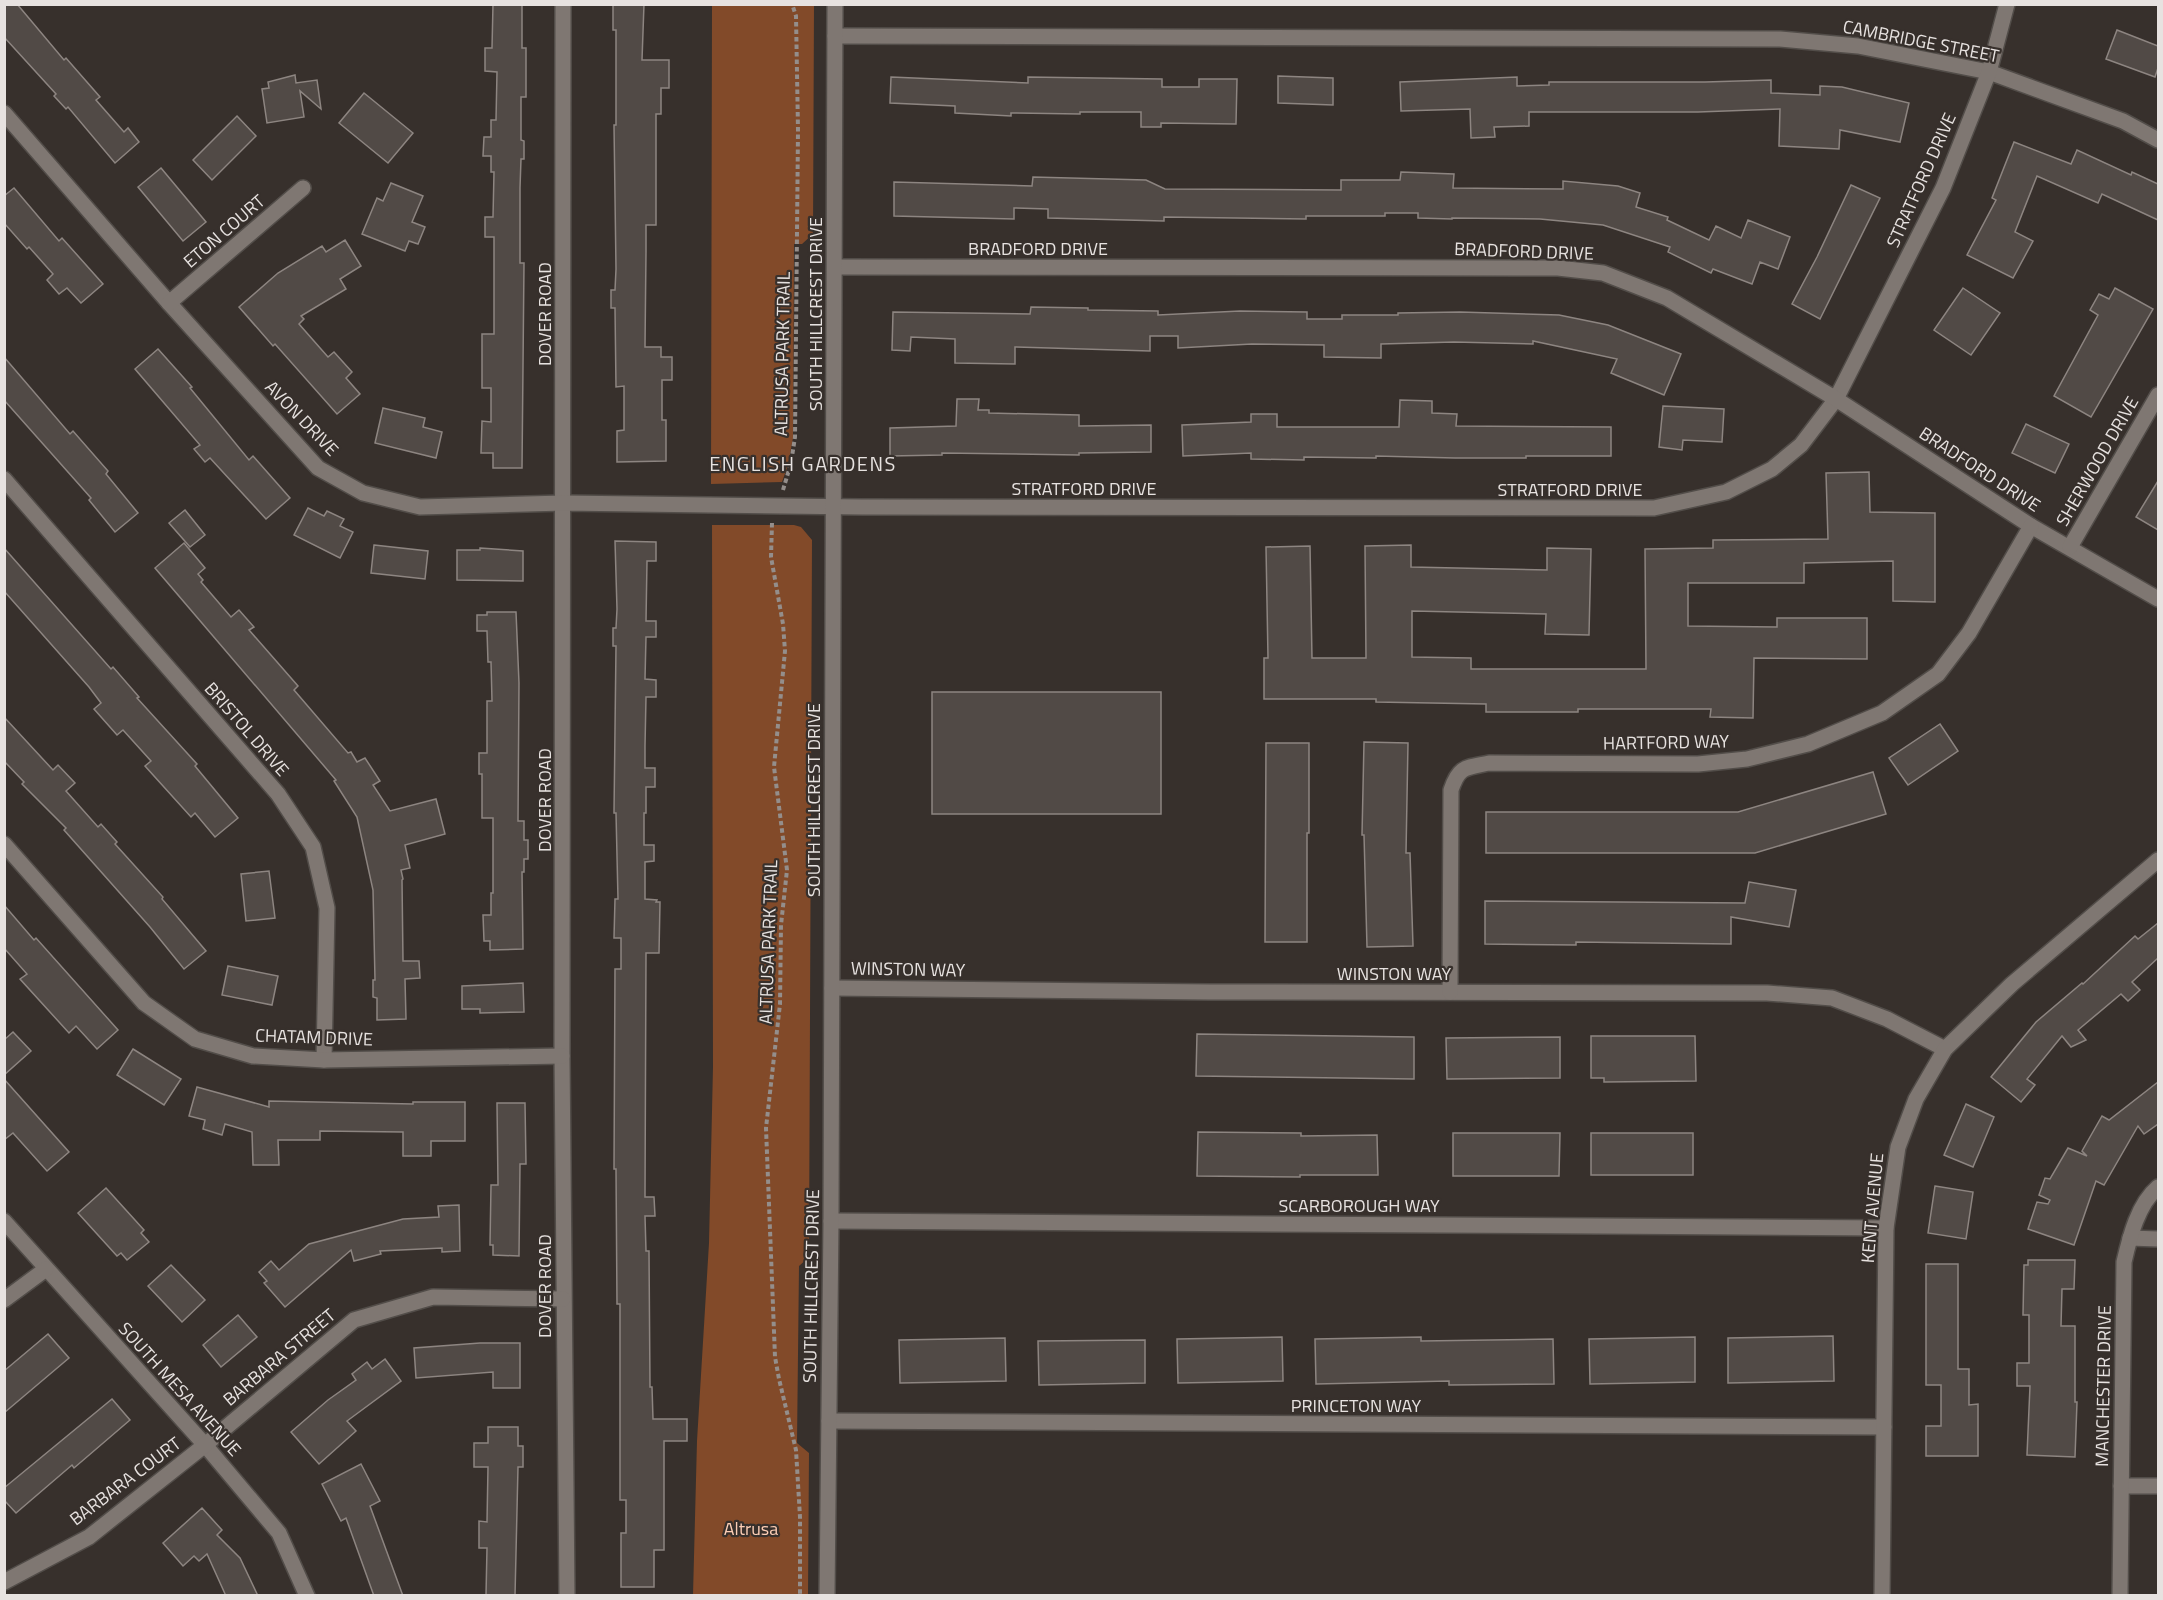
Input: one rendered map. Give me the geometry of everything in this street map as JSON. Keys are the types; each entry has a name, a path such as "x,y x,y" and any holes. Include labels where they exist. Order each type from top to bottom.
{"street":[{"name":"DOVER ROAD","path":"563,4 562,1056 567,1596"},
{"name":"SOUTH HILLCREST DRIVE","path":"827,1596 831,1221 835,4"},
{"name":"STRATFORD DRIVE","path":"833,507 1654,508 1726,492 1772,469 1801,444 1836,399 1943,188 1989,72 2007,4"},
{"name":"CAMBRIDGE STREET","path":"835,36 1780,39 1858,46 1989,72 2123,121 2158,140"},
{"name":"AVON DRIVE","path":"4,113 169,303 318,468 363,493 420,507 564,503 833,507"},
{"name":"ETON COURT","path":"169,303 303,188"},
{"name":"BRADFORD DRIVE","path":"835,267 1558,268 1603,273 1666,298 1836,399 2031,526 2158,599"},
{"name":"SHERWOOD DRIVE","path":"2070,547 2158,395"},
{"name":"BRISTOL DRIVE","path":"4,479 278,794 313,847 327,908 324,1060"},
{"name":"HARTFORD WAY","path":"1450,992 1451,790 1457,774 1467,767 1489,764 1698,764 1748,759 1808,744 1882,712 1938,674 1969,633 2031,526"},
{"name":"CHATAM DRIVE","path":"4,844 144,1003 195,1039 253,1056 324,1060 562,1056"},
{"name":"KENT AVENUE","path":"1882,1596 1886,1228 1898,1147 1916,1100 1945,1048 2013,984 2158,860"},
{"name":"WINSTON WAY","path":"832,988 1767,993 1832,998 1887,1019 1945,1048"},
{"name":"MANCHESTER DRIVE","path":"2121,1596 2124,1262 2130,1238 2148,1196 2158,1187"},
{"name":"SOUTH MESA AVENUE","path":"4,1221 205,1445 279,1533 307,1596"},
{"name":"SCARBOROUGH WAY","path":"831,1221 1886,1228"},
{"path":"2130,1238 2158,1239"},
{"path":"4,1300 46,1269"},
{"name":"BARBARA STREET","path":"205,1445 354,1320 433,1297 563,1299"},
{"name":"PRINCETON WAY","path":"829,1421 1884,1427"},
{"name":"BARBARA COURT","path":"4,1582 88,1537 205,1445"},
{"path":"2121,1486 2158,1486"}],"path":[{"name":"ALTRUSA PARK TRAIL","path":"792,4 796,16 798,130 795,437 791,463 770,527 771,557 783,624 785,651 774,767 787,870 781,925 780,1004 770,1086 767,1147 776,1357 796,1450 800,1517 800,1596"}],"green space":[{"path":"712,5 814,5 813,234 802,244 794,244 793,438 782,482 711,484"},
{"name":"Altrusa","path":"712,525 794,525 801,527 812,540 809,1257 799,1266 797,1443 809,1453 808,1595 693,1595 697,1441 709,1243 713,1067"}],"building":[{"path":"4,4 17,4 64,60 66,58 100,97 96,100 124,132 128,128 139,142 115,163 4,37"},
{"path":"493,4 522,4 522,48 526,48 526,97 521,97 521,140 524,141 524,159 521,159 520,188 520,263 524,263 522,468 493,468 493,453 481,453 482,421 491,422 491,388 482,388 482,334 494,334 494,237 485,237 485,217 493,217 494,172 491,172 491,156 483,156 484,137 491,137 491,120 496,120 497,72 485,71 485,48 492,48"},
{"path":"613,4 644,4 642,60 669,60 669,88 661,88 661,114 656,114 656,225 646,225 645,347 661,347 661,357 672,357 672,380 662,380 662,420 666,420 666,461 617,462 617,431 624,430 624,386 616,387 615,308 611,308 611,290 615,290 616,269 614,125 616,125 616,30 613,30"},
{"path":"2117,30 2158,46 2158,68 2155,77 2106,59"},
{"path":"295,75 296,83 317,80 321,109 300,91 304,117 267,123 262,89 269,88 268,82"},
{"path":"1278,76 1333,78 1333,105 1278,103"},
{"path":"891,77 1028,83 1028,77 1162,79 1162,87 1199,87 1199,79 1237,79 1236,124 1161,123 1161,127 1141,127 1141,112 1011,113 1011,116 955,113 955,106 890,103"},
{"path":"1517,77 1517,86 1549,85 1549,82 1771,80 1771,93 1820,95 1820,86 1842,87 1909,103 1900,142 1840,130 1839,149 1779,146 1780,109 1698,112 1529,112 1529,126 1494,127 1495,137 1471,138 1470,109 1401,111 1400,82"},
{"path":"364,93 413,133 388,163 339,123"},
{"path":"237,116 256,136 212,180 193,160"},
{"path":"2014,142 2071,164 2077,150 2131,175 2132,172 2158,184 2158,220 2102,194 2098,203 2037,176 2015,232 2033,241 2013,278 1967,255 1996,200 1992,198"},
{"path":"161,168 206,222 183,241 138,187"},
{"path":"1401,172 1454,174 1453,188 1563,189 1563,181 1618,186 1640,193 1636,207 1668,217 1667,220 1709,240 1716,226 1741,238 1748,220 1790,237 1778,269 1760,262 1752,284 1713,269 1711,273 1668,252 1670,247 1603,225 1540,219 1418,218 1418,213 1385,213 1385,216 1306,216 1306,219 1164,217 1164,221 1048,218 1048,209 1014,208 1014,219 894,216 894,182 1032,186 1033,177 1146,180 1165,189 1341,190 1341,180 1400,180"},
{"path":"391,183 423,196 412,222 425,227 418,244 409,241 405,251 362,234 377,198 383,201"},
{"path":"1851,185 1880,198 1820,319 1792,304"},
{"path":"14,188 59,241 62,238 103,284 81,303 67,288 59,294 47,280 53,274 4,223 4,196"},
{"path":"345,240 361,266 340,279 346,289 301,316 304,319 299,324 328,357 334,352 352,372 346,378 360,394 337,414 239,307 278,273 322,246 326,252"},
{"path":"1963,288 2000,313 1971,355 1934,330"},
{"path":"2115,288 2153,309 2091,417 2054,396 2098,315 2090,310 2099,294 2109,299"},
{"path":"1031,307 1158,311 1158,315 1240,311 1307,312 1307,319 1342,319 1342,315 1460,312 1559,315 1608,325 1681,354 1664,395 1611,373 1617,359 1533,341 1533,344 1454,342 1381,344 1381,358 1324,357 1324,345 1252,344 1178,348 1178,336 1150,336 1150,351 1015,347 1015,364 955,363 955,339 911,337 910,351 892,350 893,312 1030,314"},
{"path":"158,349 192,387 190,388 249,460 253,456 290,498 266,519 210,458 205,462 194,449 200,445 135,369"},
{"path":"4,357 70,434 73,431 108,471 106,474 138,513 115,532 89,500 91,498 4,400"},
{"path":"957,399 979,399 978,410 989,410 989,413 1079,415 1079,426 1151,425 1151,452 1079,453 1079,455 942,453 942,455 890,456 890,428 956,426"},
{"path":"1400,400 1432,401 1432,413 1457,414 1456,426 1611,427 1611,456 1455,458 1376,456 1376,458 1304,457 1304,460 1251,459 1251,453 1183,456 1182,425 1251,422 1251,414 1277,414 1277,427 1399,427"},
{"path":"1663,406 1724,409 1722,442 1683,440 1682,450 1659,447"},
{"path":"383,408 425,418 423,427 442,432 436,458 375,443"},
{"path":"2026,424 2069,444 2055,473 2012,453"},
{"path":"1869,472 1870,512 1935,513 1935,602 1893,601 1893,561 1804,563 1804,583 1688,583 1688,626 1777,627 1777,618 1867,618 1867,659 1754,658 1753,718 1710,717 1711,709 1486,712 1486,704 1376,702 1376,699 1264,699 1264,658 1268,658 1266,547 1310,546 1312,658 1366,658 1365,546 1411,545 1411,567 1547,570 1547,548 1591,549 1589,635 1545,634 1546,614 1412,611 1412,657 1471,658 1471,669 1646,669 1645,549 1713,548 1713,540 1828,539 1826,473"},
{"path":"2158,481 2158,530 2136,517"},
{"path":"308,508 324,516 327,511 344,519 340,526 353,532 340,558 294,535"},
{"path":"185,510 205,535 190,547 169,523"},
{"path":"615,541 656,542 656,561 647,561 646,621 656,621 656,637 646,637 645,679 656,680 656,697 646,697 645,746 645,768 655,768 655,787 646,787 646,813 644,813 644,845 654,845 654,861 645,862 645,899 660,902 659,953 646,953 645,1197 654,1197 655,1216 645,1216 646,1251 649,1251 650,1387 652,1387 653,1419 687,1419 687,1441 664,1441 664,1550 654,1550 654,1587 621,1587 621,1533 626,1533 626,1500 620,1500 620,1304 617,1304 616,1169 614,1169 615,969 621,969 621,938 614,938 615,899 618,899 616,813 614,813 616,646 613,646 613,628 616,628 617,609"},
{"path":"184,543 205,568 198,574 203,580 201,582 231,617 239,610 254,627 249,630 298,686 294,690 348,753 351,752 357,762 365,758 380,781 373,785 390,811 436,799 445,834 405,845 410,868 401,870 403,879 403,961 419,961 420,978 405,979 406,1019 377,1020 377,998 373,997 373,980 375,980 373,890 357,817 334,781 336,780 155,568"},
{"path":"374,545 428,551 425,579 371,573"},
{"path":"4,548 111,669 113,667 139,697 137,698 197,764 195,766 238,818 215,837 195,813 191,817 145,766 151,761 123,730 117,735 94,709 101,703 89,687 4,591"},
{"path":"480,548 523,551 523,581 457,580 457,550 480,550"},
{"path":"487,612 516,612 519,683 518,821 524,821 524,840 528,840 528,859 524,859 524,872 522,872 523,949 490,950 490,941 484,941 483,915 491,915 491,893 493,893 493,818 482,818 482,774 479,774 479,753 487,753 487,701 492,701 487,631 477,631 477,615 487,615"},
{"path":"932,692 1161,692 1161,814 932,814"},
{"path":"4,717 53,770 58,765 75,783 66,791 98,827 101,824 117,842 115,844 163,897 162,899 206,951 184,969 64,830 66,828 22,784 24,782 4,761"},
{"path":"1940,724 1958,751 1908,785 1889,758"},
{"path":"1364,742 1408,743 1406,853 1410,853 1413,946 1367,947 1364,835 1362,835"},
{"path":"1266,743 1309,743 1307,942 1265,942"},
{"path":"1873,772 1886,814 1755,853 1486,853 1486,812 1738,812"},
{"path":"269,871 275,918 246,921 241,874"},
{"path":"1749,882 1796,890 1789,927 1731,917 1731,944 1576,942 1576,945 1485,944 1485,901 1745,903"},
{"path":"4,905 118,1030 97,1049 76,1026 69,1033 20,979 27,974 4,948"},
{"path":"2158,923 2158,958 2132,982 2140,990 2128,1001 2121,994 2078,1030 2086,1040 2071,1047 2062,1036 2027,1079 2035,1085 2021,1102 1991,1077 2036,1022 2083,984 2135,936 2138,939"},
{"path":"228,966 278,976 272,1005 222,995"},
{"path":"523,983 524,1012 480,1013 480,1009 462,1009 462,986"},
{"path":"13,1032 31,1051 4,1075 4,1040"},
{"path":"1197,1034 1414,1037 1414,1079 1196,1076"},
{"path":"1591,1036 1695,1036 1696,1081 1604,1082 1604,1078 1591,1078"},
{"path":"1560,1037 1560,1078 1447,1079 1446,1038"},
{"path":"133,1049 181,1079 164,1105 117,1075"},
{"path":"4,1079 69,1152 47,1171 13,1133 4,1140"},
{"path":"2158,1082 2158,1124 2144,1134 2138,1126 2104,1185 2096,1181 2074,1245 2028,1229 2037,1202 2048,1204 2050,1200 2039,1195 2045,1178 2050,1179 2068,1148 2087,1156 2082,1151 2102,1116 2109,1120"},
{"path":"197,1087 269,1107 269,1101 413,1104 413,1102 465,1102 465,1141 431,1141 431,1156 403,1156 403,1132 320,1131 320,1140 278,1140 279,1165 253,1165 252,1132 225,1124 222,1135 203,1129 205,1120 189,1116"},
{"path":"497,1103 525,1103 526,1164 520,1164 519,1256 493,1255 493,1245 490,1245 491,1185 498,1185"},
{"path":"1966,1104 1994,1117 1973,1167 1944,1155"},
{"path":"1198,1132 1301,1133 1301,1136 1377,1135 1378,1175 1197,1176"},
{"path":"1453,1133 1560,1133 1559,1176 1453,1176"},
{"path":"1591,1133 1693,1133 1693,1175 1591,1175"},
{"path":"1935,1186 1973,1192 1966,1239 1928,1233"},
{"path":"106,1188 144,1230 141,1233 149,1242 127,1260 121,1253 117,1256 78,1213"},
{"path":"459,1205 460,1251 442,1252 442,1248 380,1251 381,1254 354,1261 351,1250 285,1307 264,1283 267,1281 259,1272 271,1261 279,1270 309,1244 403,1219 439,1217 438,1206"},
{"path":"2028,1260 2075,1260 2074,1289 2062,1289 2061,1326 2075,1326 2075,1402 2077,1402 2075,1457 2027,1455 2030,1386 2017,1386 2017,1363 2029,1363 2029,1315 2023,1315 2024,1265 2028,1265"},
{"path":"1926,1264 1958,1264 1958,1369 1969,1369 1969,1405 1978,1404 1978,1456 1926,1456 1926,1426 1941,1426 1941,1385 1926,1385"},
{"path":"171,1265 205,1300 182,1322 148,1286"},
{"path":"238,1315 257,1337 221,1367 203,1345"},
{"path":"48,1334 69,1358 4,1413 4,1371"},
{"path":"1833,1336 1834,1381 1728,1383 1728,1338"},
{"path":"1282,1337 1283,1381 1178,1383 1177,1339"},
{"path":"1421,1337 1421,1341 1553,1339 1554,1384 1449,1385 1449,1381 1316,1384 1315,1339"},
{"path":"1695,1337 1695,1382 1590,1384 1589,1339"},
{"path":"1005,1338 1006,1381 900,1383 899,1340"},
{"path":"1145,1340 1145,1383 1039,1385 1038,1341"},
{"path":"480,1343 520,1343 520,1388 493,1388 493,1372 416,1378 414,1348"},
{"path":"385,1359 401,1381 347,1421 356,1431 319,1464 291,1432 328,1400 356,1380 352,1374 367,1362 372,1369"},
{"path":"112,1399 130,1420 16,1513 4,1500 4,1488"},
{"path":"488,1427 518,1427 518,1446 523,1446 523,1467 518,1467 515,1596 486,1596 487,1548 479,1548 479,1521 487,1522 488,1467 474,1467 474,1443 488,1443"},
{"path":"361,1464 380,1501 370,1506 403,1596 374,1596 346,1518 341,1521 322,1484"},
{"path":"202,1508 222,1530 217,1535 240,1558 258,1596 226,1596 207,1554 199,1561 194,1556 183,1566 163,1543"}],"district":[{"name":"ENGLISH GARDENS","path":"803,463"}]}
